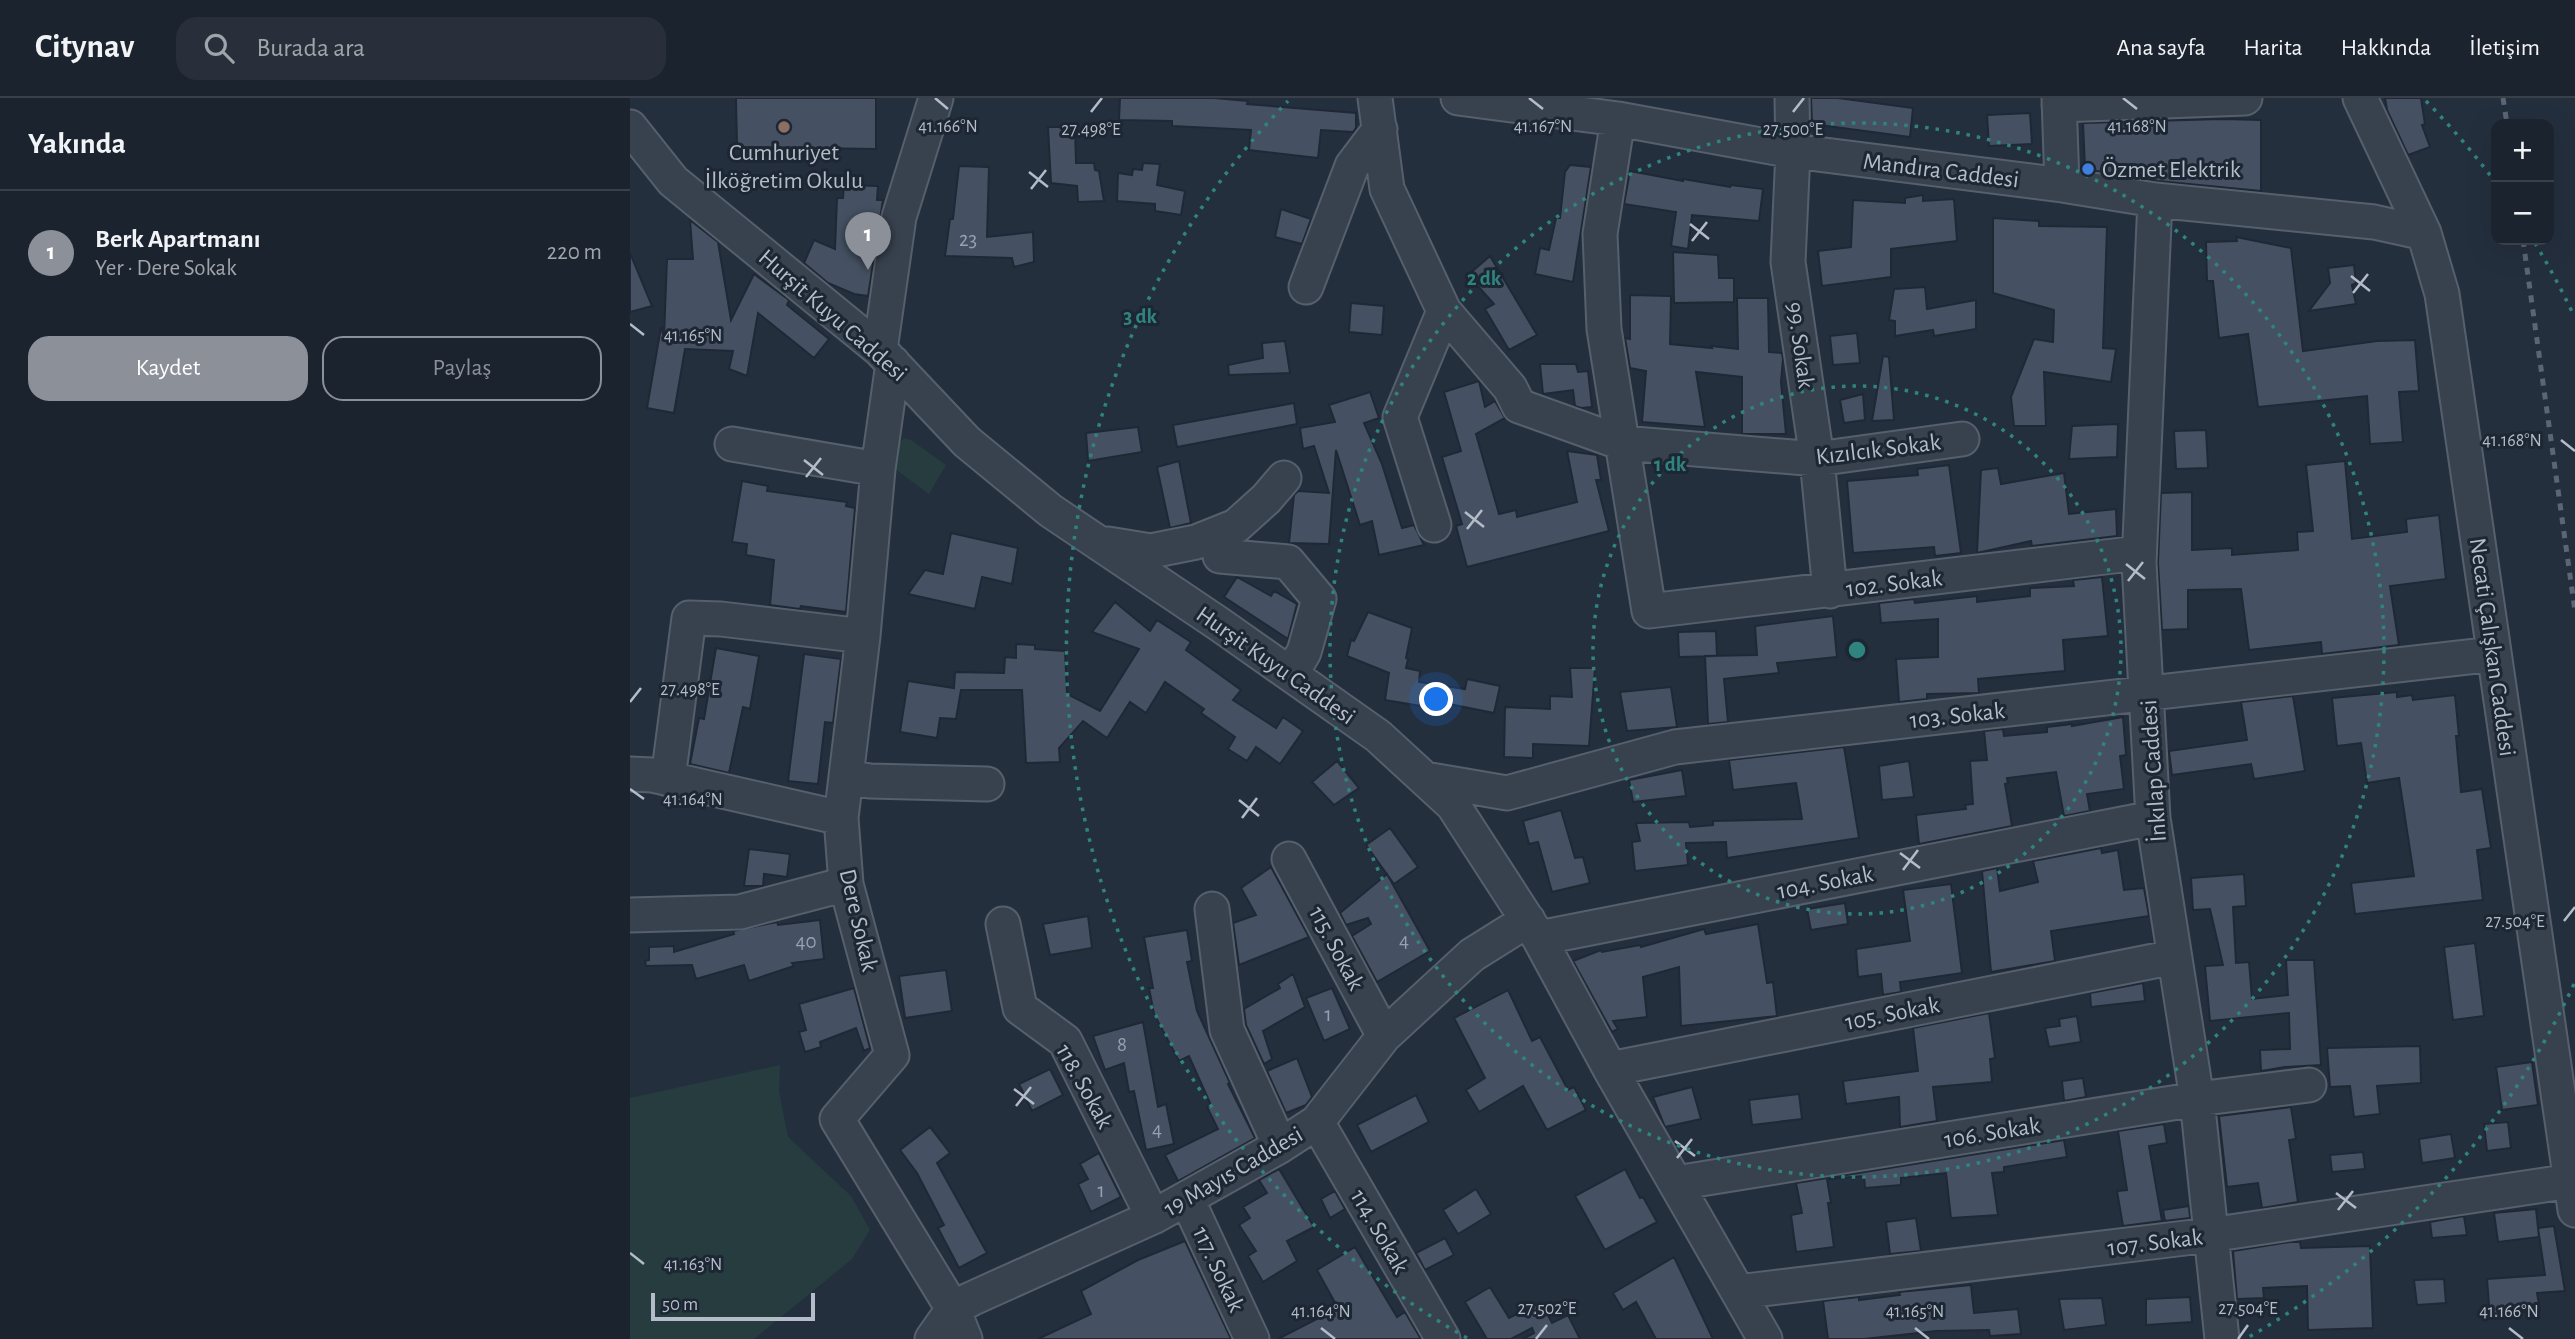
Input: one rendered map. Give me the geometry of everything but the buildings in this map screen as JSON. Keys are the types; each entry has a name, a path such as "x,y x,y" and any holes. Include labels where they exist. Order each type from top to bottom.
{"street":[{"name":"Dere Sokak","path":"936,98 899,217 863,636 841,818 846,884 892,1055 837,1119 959,1324"},
{"name":"Mandıra Caddesi","path":"1458,98 1618,119 1793,151 2062,185 2155,200 2374,222 2424,233"},
{"name":"99. Sokak","path":"1792,98 1793,151 1788,262 1817,459 1830,591"},
{"path":"2062,185 2059,102 2245,98"},
{"name":"Necati Çalışkan Caddesi","path":"2360,98 2424,233 2442,294 2573,1196"},
{"path":"1306,287 1352,166 1378,113"},
{"name":"Kızılcık Sokak","path":"1378,113 1387,189 1444,312 1510,388 1519,406 1622,443 1817,459 1962,439"},
{"path":"1618,119 1600,234 1604,329 1622,443"},
{"name":"Hurşit Kuyu Caddesi","path":"630,127 673,181 887,356 967,442 1051,510 1378,736 1453,805 1533,929 1765,1339"},
{"name":"İnkılap Caddesi","path":"2155,200 2139,552 2153,818 2197,1099 2222,1339"},
{"path":"1434,525 1400,417 1444,312"},
{"name":"102. Sokak","path":"1622,443 1649,611 2139,552"},
{"path":"732,444 878,469"},
{"path":"1098,542 1151,551 1196,542 1236,526 1266,499 1284,478"},
{"path":"1220,556 1288,562 1319,599 1304,652 1291,674"},
{"path":"668,779 690,618 721,619 863,636"},
{"name":"103. Sokak","path":"1424,779 1507,793 1675,747 2494,654"},
{"path":"630,774 652,775 841,818"},
{"path":"846,777 870,781 987,784"},
{"name":"104. Sokak","path":"1533,929 2153,818"},
{"name":"115. Sokak","path":"1289,859 1384,1036"},
{"path":"630,915 740,912 846,884"},
{"path":"1212,909 1227,1030 1280,1146"},
{"name":"118. Sokak","path":"1003,924 1020,1008 1065,1041 1153,1217"},
{"name":"19 Mayıs Caddesi","path":"959,1324 1280,1146 1317,1122 1384,1036 1472,955 1533,929"},
{"name":"105. Sokak","path":"1611,1069 2174,957"},
{"name":"106. Sokak","path":"1676,1183 2197,1099 2309,1085"},
{"name":"114. Sokak","path":"1317,1122 1443,1339"},
{"name":"107. Sokak","path":"1738,1292 2210,1235 2573,1196"},
{"name":"117. Sokak","path":"1186,1199 1252,1339"},
{"path":"932,1339 959,1324"}],"green space":[{"path":"904,438 911,440 946,465 929,494 891,466 897,445"},
{"path":"780,1065 779,1092 788,1137 851,1196 870,1230 852,1259 754,1339 630,1339 630,1098"}],"railway":[{"path":"2503,98 2506,119"},
{"path":"2524,245 2575,611"}],"place":[{"name":"Cumhuriyet İlköğretim Okulu","path":"784,127"},
{"name":"Özmet Elektrik","path":"2088,169"},
{"name":"Berk Apartmanı","path":"868,270"}]}
